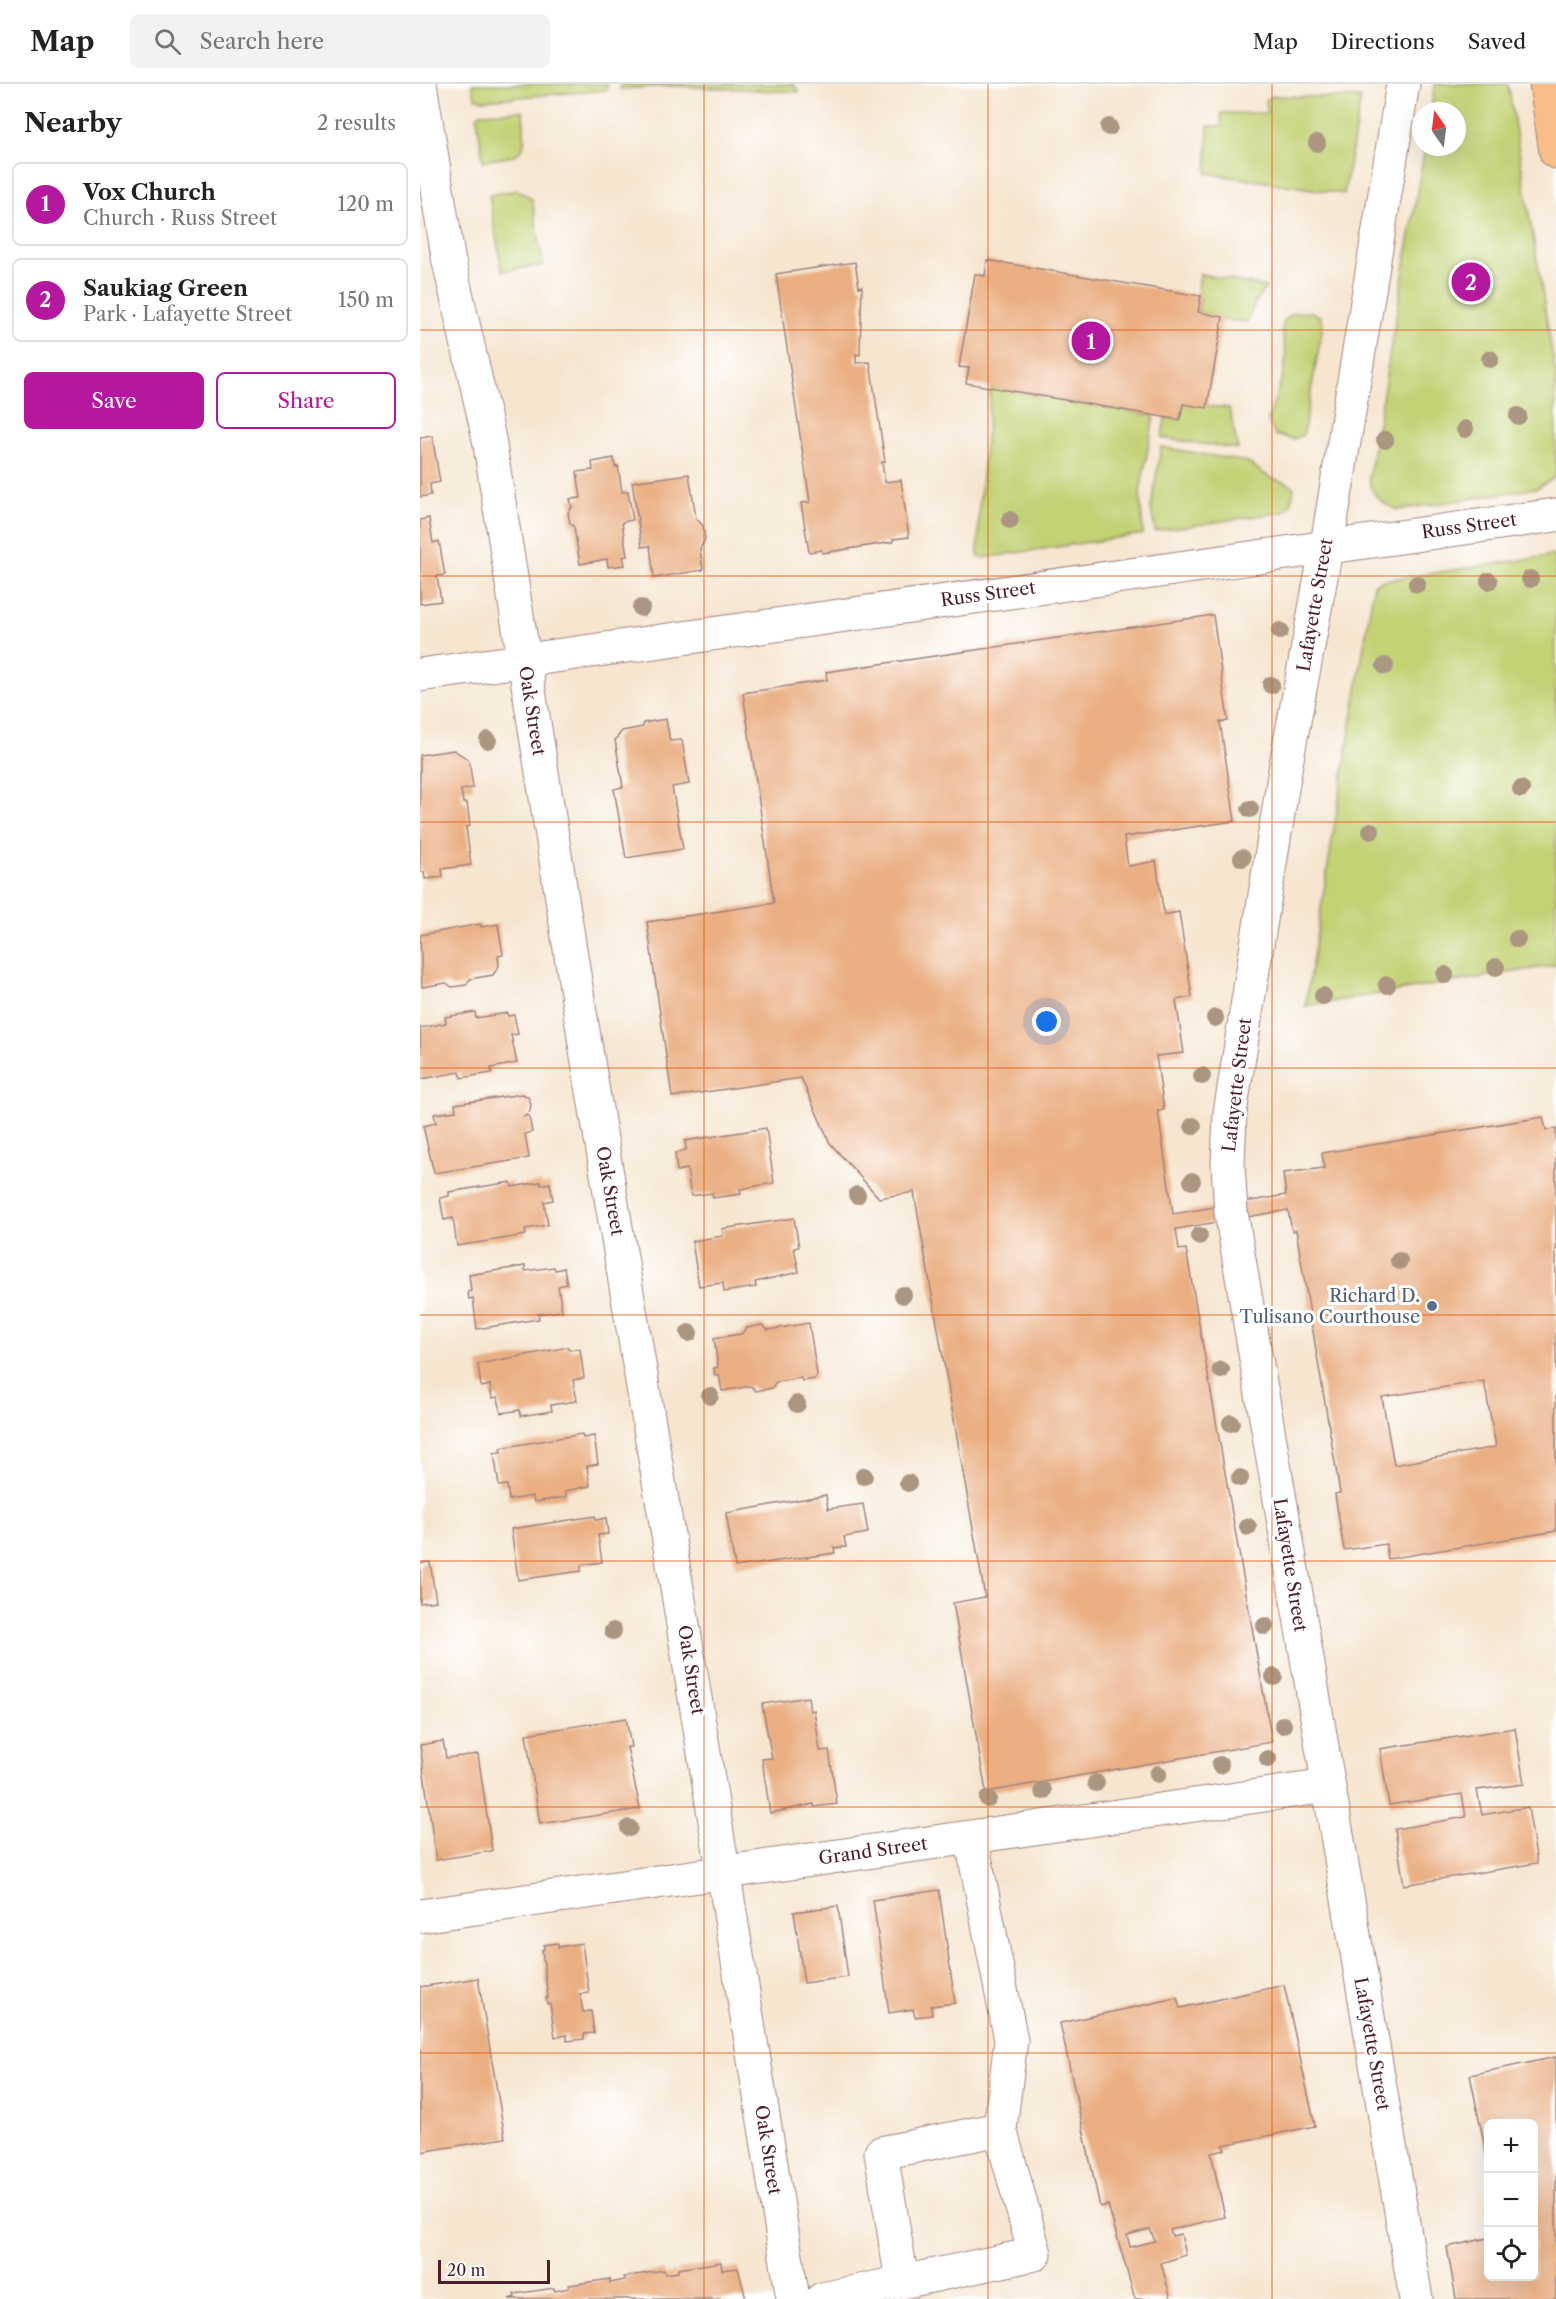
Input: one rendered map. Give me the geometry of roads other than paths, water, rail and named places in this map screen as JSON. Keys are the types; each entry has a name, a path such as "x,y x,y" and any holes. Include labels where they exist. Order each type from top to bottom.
{"main road":[{"path":"1546,84 1556,152"}],"street":[{"name":"Oak Street","path":"420,84 448,256 489,440 793,2299"},
{"name":"Lafayette Street","path":"1403,84 1327,545 1286,764 1247,1003 1230,1113 1228,1165 1231,1212 1416,2299"},
{"name":"Russ Street","path":"420,675 1556,514"},
{"name":"Grand Street","path":"420,1916 1327,1786"},
{"path":"822,2299 1035,2254 1000,2129 1011,2040 971,1837"},
{"path":"903,2281 881,2153 1000,2129"}],"place":[{"name":"Saukiag Green","path":"1471,282"},
{"name":"Vox Church","path":"1091,341"},
{"name":"Richard D. Tulisano Courthouse","path":"1432,1306"}]}
